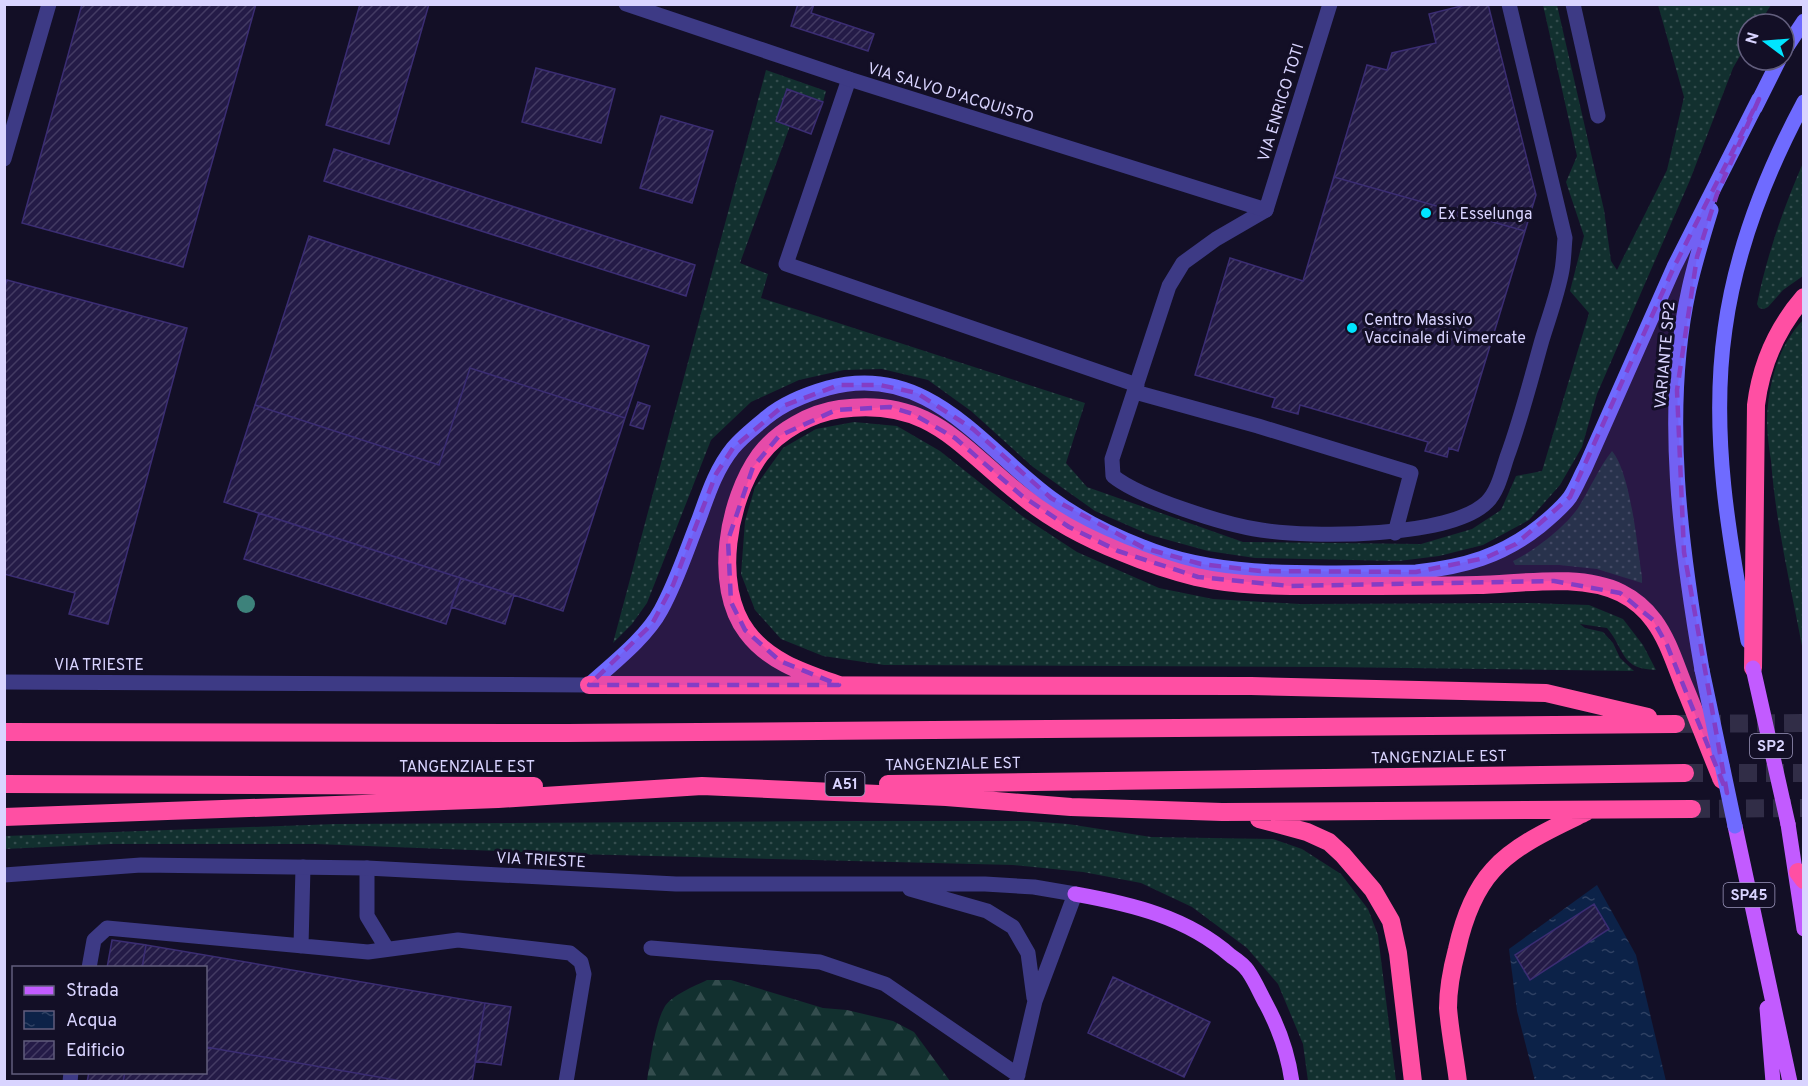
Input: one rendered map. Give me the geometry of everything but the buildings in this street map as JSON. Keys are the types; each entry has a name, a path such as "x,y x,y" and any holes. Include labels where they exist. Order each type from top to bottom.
{"highway":[{"path":"1753,668 1758,385 1769,350 1803,297"},
{"path":"839,685 803,673 780,662 761,648 745,630 730,602 728,540 742,492 753,467 761,453 779,436 815,416 836,410 872,406 890,408 914,414 955,438 1022,496 1069,527 1118,551 1198,577 1259,586 1440,586 1554,582 1599,586 1620,593 1638,604 1653,620 1667,645 1727,793"},
{"path":"589,685 839,685"},
{"name":"TANGENZIALE EST","path":"4,732 567,733 1676,724 1546,693 1239,686 839,685"},
{"name":"TANGENZIALE EST","path":"4,784 702,786 1685,773"},
{"path":"4,817 498,799 702,786 946,797 1071,807 1222,812 1692,808"},
{"path":"1458,1082 1448,1007 1452,969 1470,905 1493,870 1512,855 1547,830 1593,809"},
{"path":"1222,812 1307,831 1329,843 1350,862 1373,890 1391,921 1398,953 1413,1082"}],"main road":[{"name":"VARIANTE SP2","path":"1764,964 1691,610 1679,501 1676,424 1679,360 1688,291 1717,194 1773,72"},
{"path":"589,685 652,624 661,610 682,565 716,474 733,448 768,416 783,406 815,392 839,385 861,383 917,393 957,417 1051,498 1114,534 1144,548 1201,564 1260,572 1416,572 1440,569 1485,558 1516,544 1552,516 1570,497 1674,267 1759,99"},
{"name":"SP2","path":"1803,102 1769,172 1748,229 1732,288 1721,370 1720,426 1728,523 1753,668 1801,876 1803,894"},
{"name":"SP45","path":"1788,824 1803,929"},
{"path":"1075,894 1111,900 1173,919 1221,946 1247,969 1266,1004 1288,1059 1292,1082"},
{"path":"1764,964 1773,1082"},
{"name":"SP45","path":"1764,964 1790,1082"}],"street":[{"path":"4,159 49,4"},
{"name":"VIA SALVO D'ACQUISTO","path":"626,4 849,79 1266,210"},
{"name":"VIA ENRICO TOTI","path":"1266,210 1330,4"},
{"path":"1266,210 1216,238 1183,263 1169,286 1113,459 1113,476 1125,486 1176,506 1264,531 1317,534 1395,533 1458,520 1487,502 1498,485 1518,426 1562,270 1565,238 1509,4"},
{"path":"1573,4 1598,116"},
{"path":"849,79 786,264 1136,388 1411,472 1395,533"},
{"name":"VIA TRIESTE","path":"4,682 589,685"},
{"name":"VIA TRIESTE","path":"4,874 141,866 367,868 676,885 985,884 1034,887 1075,894"},
{"path":"301,946 303,867"},
{"path":"367,868 367,916 387,950"},
{"path":"891,884 987,911 1013,927 1028,953 1035,1000"},
{"path":"651,948 820,962 885,984 1017,1078 1035,1000 1075,894"},
{"path":"89,966 94,940 107,928 368,952 458,940 570,953 581,962 584,974 566,1082"}],"highlighted area":[{"path":"1759,99 1717,194 1697,257 1677,390 1684,552 1727,793 1667,645 1653,620 1620,593 1554,581 1290,586 1198,577 1118,551 1069,527 1022,496 955,438 913,414 890,407 836,410 779,436 753,467 728,540 731,602 745,630 780,661 839,685 589,685 652,624 673,585 716,474 733,448 783,406 839,385 880,385 917,393 973,429 1051,498 1144,548 1201,564 1260,571 1416,572 1485,558 1516,544 1570,497 1674,267"}],"green space":[{"path":"1543,5 1557,5 1604,210 1611,261 1617,270 1667,170 1684,97 1658,5 1771,5 1767,12 1736,12 1736,63 1690,180 1597,394 1582,447 1560,485 1529,520 1483,545 1439,556 1399,561 1255,558 1208,551 1150,535 1095,511 1033,467 971,411 928,380 882,369 844,370 799,380 751,402 711,440 647,603 632,624 613,643 766,70 826,91 823,102 787,89 776,121 790,126 740,263 768,274 761,298 1085,403 1066,463 1087,487 1243,542 1421,544 1472,529 1501,510 1516,476 1542,471 1589,313 1570,291 1584,236 1566,182 1577,156"},
{"path":"1803,163 1803,276 1783,290 1768,307 1759,308 1757,304 1771,250"},
{"path":"1803,320 1803,651 1776,509 1767,420 1772,379 1776,366 1794,330"},
{"path":"854,422 897,426 940,451 1022,516 1077,552 1159,588 1213,599 1300,604 1589,605 1623,619 1643,645 1656,670 1644,669 1630,662 1607,628 1580,624 1585,628 1603,632 1613,643 1620,658 1634,671 884,665 823,656 781,639 755,610 741,574 745,521 755,487 783,448 816,429"},
{"path":"1612,451 1619,462 1629,493 1642,583 1597,569 1559,565 1515,565 1513,561 1548,538 1578,508"},
{"path":"1027,821 1068,824 1151,837 1273,839 1302,849 1341,874 1368,909 1378,935 1396,1081 1308,1081 1303,1044 1278,984 1247,948 1192,907 1141,883 1083,872 1013,865 573,854 315,844 111,844 4,849 5,836 335,824"},
{"path":"707,980 731,980 823,1008 847,1010 893,1021 914,1032 950,1081 647,1081 655,1033 664,1008 678,995"}],"water":[{"path":"1597,885 1636,955 1666,1081 1535,1081 1517,1011 1509,949"}],"tunnel":[{"path":"1676,724 1804,723"},
{"path":"1685,773 1804,773"},
{"path":"1692,809 1804,808"}],"place":[{"name":"Ex Esselunga","path":"1426,213"},
{"name":"Centro Massivo Vaccinale di Vimercate","path":"1352,328"}]}
